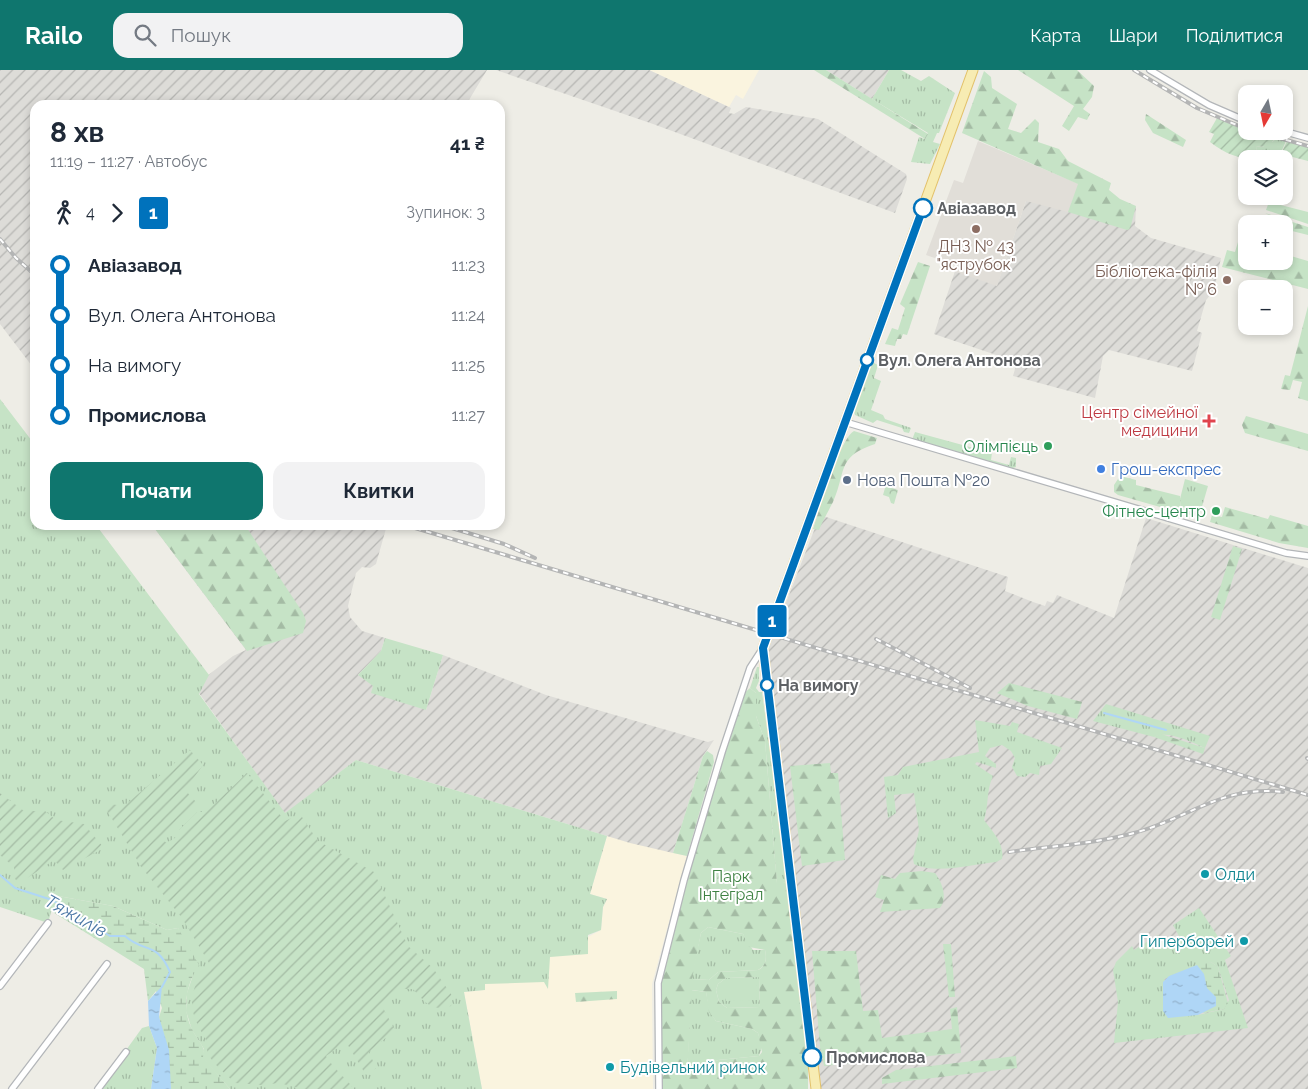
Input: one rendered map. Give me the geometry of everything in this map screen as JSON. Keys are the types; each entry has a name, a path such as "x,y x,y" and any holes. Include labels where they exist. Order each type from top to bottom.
{"main road":[{"path":"816,1089 763,648 974,70"}],"street":[{"path":"1150,70 1210,106 1238,118"},
{"path":"1293,134 1308,138"},
{"path":"845,422 1286,553 1308,556"},
{"path":"659,1089 658,983 684,880 722,752 750,668 763,648"},
{"path":"0,986 48,923"},
{"path":"12,1089 107,964"},
{"path":"98,1089 126,1052"}],"shaded area":[{"path":"0,70 487,70 469,100 30,100 30,363 0,324"},
{"path":"496,70 649,70 731,108 729,113 734,114 746,107 818,119 906,174 907,179 895,213 653,124"},
{"path":"649,70 759,70 743,99 736,95 729,107"},
{"path":"826,70 889,70 872,99"},
{"name":"ДНЗ № 43 \"яструбок\"","path":"978,141 1079,184 1068,212 1026,201 997,286 953,271 955,265 926,255 954,180 963,183"},
{"path":"1026,201 1136,207 1135,226 1151,238 1221,258 1216,281 1212,293 1206,300 1197,331 1202,333 1192,371 1109,350 1103,356 1095,398 1013,376 1017,362 934,334 955,271 997,285"},
{"path":"820,515 1008,577 1005,591 1033,602 1045,606 1047,601 1053,603 1057,595 1114,618 1146,518 1308,568 1308,1089 821,1089 768,649"},
{"path":"156,530 386,530 376,564 370,568 362,567 356,573 348,606 350,617 362,631 385,638 381,651 358,675 426,710 443,655 546,695 708,742 714,740 703,756 673,853 630,843 356,760 285,814 199,693 207,676 233,656 246,650"},
{"path":"607,836 687,856 652,984 653,1089 482,1089 464,992 484,990 485,984 550,957 601,930 603,907 607,899 590,894"}],"green space":[{"path":"814,70 826,70 928,134 925,139"},
{"path":"889,70 901,70 921,81 929,76 955,93 939,133 937,133 933,142 940,144 930,164 911,162 919,137 925,139 928,133 872,99"},
{"path":"1018,70 1077,70 1094,86 1092,97 1083,109 1090,114 1087,120 1078,117 1069,131 1062,126 1074,106"},
{"path":"984,71 991,77 992,88 1017,104 1008,129 1021,133 1035,119 1039,123 1038,142 1059,149 1068,161 1111,183 1109,190 1120,199 1136,206 1130,229 1127,230 1068,212 1078,184 962,133"},
{"path":"1146,114 1186,140 1183,147 1153,133 1145,120"},
{"path":"1217,118 1238,127 1238,140 1274,140 1266,142 1265,147 1256,146 1256,150 1238,150 1238,156 1221,150 1210,142 1214,134 1209,132"},
{"path":"1275,140 1286,141 1282,150 1256,150 1256,146 1264,147 1266,142"},
{"path":"1287,141 1308,147 1308,161 1293,157 1293,150 1283,150"},
{"path":"1268,205 1281,205 1308,212 1308,224 1293,219 1293,215 1281,215 1266,210"},
{"path":"1293,222 1308,227 1308,235 1293,231"},
{"path":"1238,242 1238,270 1293,270 1293,257 1308,261 1308,289 1293,285 1293,280 1273,280 1222,267 1227,250 1235,252"},
{"path":"918,262 930,266 907,335 903,334 901,339 897,339 895,346 885,344 892,328 898,330 905,308 900,304"},
{"path":"1308,306 1308,401 1298,398 1302,382 1293,380 1290,390 1281,389 1285,375 1290,376"},
{"path":"872,362 878,365 874,378 881,381 871,410 883,415 885,419 911,428 909,433 904,432 902,428 877,420 873,423 855,415 854,412"},
{"path":"0,399 30,438 30,530 100,530 209,675 199,694 285,813 356,760 607,836 590,894 607,899 603,907 601,930 588,935 588,954 550,957 548,989 544,982 485,984 485,990 464,992 482,1089 230,1089 202,1057 204,1049 192,1030 186,1011 187,993 194,972 178,928 167,930 113,906 58,896 55,898 48,923 0,907"},
{"path":"1246,416 1308,434 1308,451 1245,433 1242,425"},
{"path":"854,431 877,438 875,444 854,454 848,460 833,502 819,530 813,529 836,460 848,436"},
{"path":"915,432 992,453 991,460 1009,465 1011,457 1016,458 1016,467 1010,469 912,440"},
{"path":"1120,476 1136,480 1136,485 1180,496 1181,513 1118,495 1114,492 1114,485"},
{"path":"884,477 891,479 889,487 898,490 894,504 891,503 889,497 883,495 885,488 878,484 879,479"},
{"path":"1185,479 1208,486 1199,517 1181,513 1180,499"},
{"path":"1225,507 1268,519 1270,515 1308,526 1308,548 1279,543 1210,522 1212,515 1222,517"},
{"path":"156,530 248,530 303,613 306,621 303,633 247,651"},
{"path":"1233,546 1242,549 1220,620 1211,617"},
{"path":"385,638 443,655 426,710 371,693 373,686 358,675 381,651"},
{"path":"757,667 759,667 759,681 756,688 759,692 762,692 788,882 777,884 765,741 756,716 756,693 750,688"},
{"path":"1009,683 1082,702 1077,719 1028,706 997,693"},
{"name":"Парк Інтеграл","path":"750,688 756,693 756,716 765,741 777,883 788,882 808,1053 808,1089 659,1089 658,983 689,866 740,697","holes":["708,927 743,934 749,947 765,950 766,959 764,964 758,970 718,972 709,980 692,979 701,933","759,977 760,1007 727,1008 719,1002 716,990 718,984 726,978","692,990 706,992 709,1012 716,1021 752,1029 758,1033 762,1052 759,1056 718,1060 687,1074"]},
{"path":"1106,704 1210,736 1205,748 1173,736 1160,735 1154,737 1093,721"},
{"path":"975,720 1010,726 1012,722 1019,724 1017,732 1062,748 1051,764 1040,766 1039,775 1030,773 1025,777 1017,776 1012,767 1015,758 1011,751 1002,745 990,748 985,756 996,764 996,768 977,762 975,764 993,776 989,787 984,820 1000,843 1002,859 996,862 943,869 933,869 914,864 913,859 919,830 914,793 894,795 896,813 888,818 884,777 898,775 903,767 979,752"},
{"path":"1161,734 1205,748 1203,754 1154,737"},
{"path":"190,750 203,765 185,790 196,802 161,839 167,843 181,834 179,830 197,812 206,812 247,773 285,821 300,814 318,841 374,872 408,946 433,968 453,997 451,1006 438,1008 425,1002 413,989 400,989 382,1006 395,1030 369,1052 376,1068 366,1075 346,1042 326,1056 354,1089 303,1089 279,1083 261,1085 235,1083 208,1054 206,1040 195,1018 192,1001 197,983 209,963 182,918 142,868 106,809 110,804 124,806"},
{"path":"707,751 713,755 714,762 687,856 673,853 703,756"},
{"path":"830,763 831,773 838,773 845,860 802,866 790,766"},
{"path":"0,793 24,811 45,811 56,820 84,824 104,848 63,870 54,860 20,883 15,879 14,867 0,855"},
{"path":"922,871 935,873 940,881 944,900 940,908 880,912 884,900 875,897 881,875 895,879 900,873"},
{"path":"58,896 113,906 167,930 178,928 199,965 191,980 187,996 186,1004 189,1021 193,1032 204,1050 203,1057 230,1089 171,1089 159,1017 162,1008 156,991 148,1001 144,969 51,911 55,898"},
{"path":"1199,908 1231,956 1225,960 1248,1028 1114,1043 1118,1002 1113,970 1116,962 1132,946 1134,950 1158,935 1165,946 1180,938 1173,925","holes":["1211,962 1218,967 1229,1000 1224,1009 1198,1015 1164,979"]},
{"path":"708,927 743,934 753,950 765,950 766,959 763,966 758,970 718,972 709,980 691,979 701,933"},
{"path":"943,944 951,944 955,997 949,997"},
{"path":"812,951 856,951 863,1011 878,1010 882,1038 952,1029 950,1009 957,1007 961,1053 824,1066 820,1047"},
{"path":"1211,962 1218,967 1228,1003 1224,1009 1204,1013 1199,1009 1197,965"},
{"path":"759,977 760,1007 727,1008 719,1002 716,990 718,984 726,978"},
{"path":"726,985 756,985 757,1000 726,1001"},
{"path":"691,990 706,992 710,1012 716,1021 752,1029 758,1033 762,1047 759,1056 718,1060 687,1074"},
{"path":"617,991 617,999 576,1002 575,993"},
{"path":"149,1026 157,1048 151,1089 98,1089 142,1028"},
{"path":"1016,1056 1017,1068 882,1084 882,1078 896,1070"}],"water":[{"path":"1197,965 1204,974 1207,988 1216,997 1216,1006 1198,1015 1168,1018 1163,1011 1163,982 1169,976"},
{"path":"162,986 159,1017 169,1050 171,1089 151,1089 157,1048 149,1026 148,1001"}],"waterway":[{"path":"1104,713 1166,730"},
{"name":"Тяжилів","path":"0,875 15,888 52,900 110,936 125,936 138,945 155,951 160,955 170,972 162,987"}],"railway":[{"path":"1134,70 1197,108 1238,126"},
{"path":"1286,140 1308,146"},
{"path":"0,239 16,258 30,271"},
{"path":"422,530 1308,795"},
{"path":"458,530 504,544 535,558"},
{"path":"876,639 970,688"},
{"path":"1009,852 1119,837 1154,827 1206,804 1241,793 1261,791 1283,792"}],"bus line":[{"name":"1","path":"812,1057 763,648 923,208"}],"place":[{"name":"Авіазавод","path":"923,208"},
{"name":"ДНЗ № 43 \"яструбок\"","path":"976,229"},
{"name":"Бібліотека-філія № 6","path":"1227,280"},
{"name":"Вул. Олега Антонова","path":"867,360"},
{"name":"Центр сімейної медицини","path":"1209,421"},
{"name":"Олімпієць","path":"1048,446"},
{"name":"Грош-експрес","path":"1101,469"},
{"name":"Нова Пошта №20","path":"847,480"},
{"name":"Фітнес-центр","path":"1216,511"},
{"name":"На вимогу","path":"767,685"},
{"name":"Олди","path":"1205,874"},
{"name":"Гиперборей","path":"1244,941"},
{"name":"Промислова","path":"812,1057"},
{"name":"Будівельний ринок","path":"610,1067"}]}
